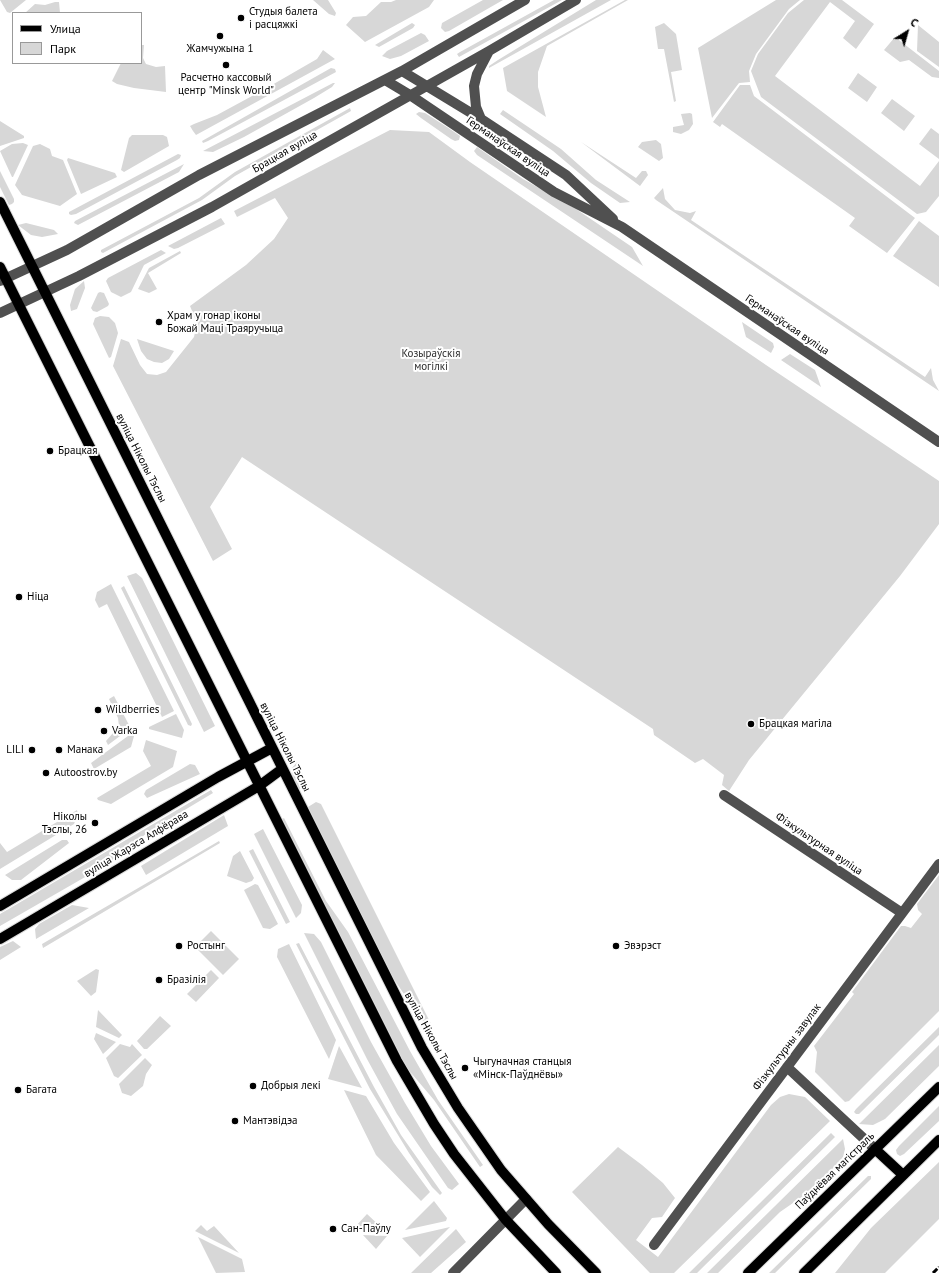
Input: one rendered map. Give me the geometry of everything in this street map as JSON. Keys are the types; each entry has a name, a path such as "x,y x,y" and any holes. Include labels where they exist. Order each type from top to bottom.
{"main road":[{"name":"вуліца Ніколы Тэслы","path":"0,202 282,769 430,1061 478,1137 526,1199 596,1273"},
{"path":"0,267 3,280 19,304 376,1022 406,1078 454,1154 506,1220 556,1273"},
{"name":"вуліца Жарэса Алфёрава","path":"0,906 246,761 272,748"},
{"name":"вуліца Жарэса Алфёрава","path":"0,939 259,786 282,769"},
{"name":"Паўднёвая магістраль","path":"748,1273 939,1087"},
{"path":"804,1273 939,1140"},
{"path":"875,1149 903,1175"}],"street":[{"name":"Брацкая вуліца","path":"3,280 72,247 206,172 402,71 525,0"},
{"name":"Брацкая вуліца","path":"0,313 45,292 212,207 489,51 576,0"},
{"path":"481,119 476,107 474,86 477,74 489,51"},
{"name":"Германаўская вуліца","path":"402,71 481,119 566,175 622,227"},
{"name":"Германаўская вуліца","path":"385,80 410,95 554,192 622,227 939,442"},
{"name":"Фізкультурная вуліца","path":"724,795 902,913"},
{"name":"Фізкультурны завулак","path":"654,1245 939,864"},
{"path":"787,1068 875,1149"},
{"path":"453,1273 526,1199"}],"green space":[{"path":"0,0 26,0 10,13 7,12"},
{"path":"313,0 328,0 336,13 335,16 329,14"},
{"path":"396,0 434,0 429,7 365,42 346,25 353,17 366,16 381,2 391,2"},
{"path":"483,0 503,0 449,31 445,32 441,28 442,23"},
{"path":"554,0 562,0 459,57 457,54 460,52"},
{"path":"596,0 611,0 489,68 489,66 498,60"},
{"path":"625,0 628,0 547,46 538,72 538,87 546,117 507,91 503,68"},
{"path":"776,0 800,0 789,9 756,54 749,71 750,82 739,83 712,118 698,48"},
{"path":"804,0 842,0 874,24 856,49 843,38 855,21 830,2 775,76 920,186 939,161 939,196 926,212 917,214 761,97 751,71 758,54 788,13"},
{"path":"59,2 60,12 26,12 35,4 45,5"},
{"path":"412,23 415,25 413,28 379,47 375,45"},
{"path":"664,23 676,34 682,70 671,72 676,101 674,102 664,49 658,49 655,27"},
{"path":"918,25 939,42 939,67 917,51"},
{"path":"421,33 425,35 429,41 401,56 390,59 382,56 387,51"},
{"path":"895,37 939,71 939,78 932,77 909,60 900,62 884,50"},
{"path":"142,45 144,45 143,58 146,64 156,67 165,66 166,92 134,88 117,84 112,81 120,64 142,64"},
{"path":"323,50 335,59 196,135 190,126 217,115 265,89 317,59"},
{"path":"331,68 335,69 336,72 203,143 202,141"},
{"path":"858,73 877,87 867,102 848,88"},
{"path":"335,83 332,87 314,98 244,137 213,152 203,151"},
{"path":"740,85 750,85 754,96 915,218 887,253 849,226 855,218 722,124 720,127 713,122"},
{"path":"892,99 915,116 904,131 881,113"},
{"path":"350,108 351,111 235,176 202,200 103,253 101,252 101,250 199,198 235,172"},
{"path":"503,110 561,149 596,180 630,202 620,203 591,183 553,151 500,114"},
{"path":"419,112 425,113 460,136 459,140 455,141 451,139 421,118 416,114"},
{"path":"681,114 692,114 693,124 689,130 681,134 673,132 673,127 684,125"},
{"path":"0,121 24,136 24,138 0,146"},
{"path":"931,128 939,134 939,159 919,144"},
{"name":"Козыраўскія могілкі","path":"390,130 429,132 470,162 766,365 939,481 939,524 900,576 749,760 729,791 722,785 724,775 703,759 695,763 654,735 653,729 242,457 210,507 232,549 213,561 113,366 121,339 129,342 140,365 147,374 157,375 166,372 194,337 197,323 190,306 246,265 274,239 288,218 275,198 237,217 234,211"},
{"path":"132,135 163,135 167,137 169,146 124,172 121,170 129,138"},
{"path":"656,140 661,144 663,158 659,161 638,147 642,142"},
{"path":"581,142 636,178 642,171 646,171 648,175 640,186"},
{"path":"23,143 28,145 12,177 0,151 12,144"},
{"path":"40,144 50,149 52,156 63,160 77,194 60,206 22,195 15,185 33,146"},
{"path":"477,147 523,179 576,209 632,247 643,266 477,155 474,151"},
{"path":"178,154 181,155 177,160 76,214 69,214 69,212"},
{"path":"68,158 115,173 117,177 81,194 67,160"},
{"path":"184,164 179,172 78,225 74,223 75,221"},
{"path":"0,171 14,199 14,202 9,205 0,187"},
{"path":"663,188 665,199 675,210 690,213 696,211 691,220 925,377 931,368 933,380 939,391 656,200 654,198"},
{"path":"221,218 225,224 178,248 174,249 168,246"},
{"path":"919,221 939,236 939,287 893,256"},
{"path":"26,223 54,230 58,234 42,237 31,235 18,225"},
{"path":"161,250 166,253 144,265 131,292 121,297 111,292 106,281 108,278"},
{"path":"180,251 181,253 148,273 157,289 149,293 138,289 149,268"},
{"path":"84,281 85,288 77,309 71,311 70,305 75,289"},
{"path":"98,293 104,293 109,304 97,312 93,311 91,308"},
{"path":"100,316 109,317 115,323 118,333 111,357 109,358 93,324 95,318"},
{"path":"742,322 773,343 774,347 771,353 746,337"},
{"path":"137,339 174,351 169,359 162,363 154,362 147,359 141,351"},
{"path":"790,354 815,370 821,387 781,360"},
{"path":"136,573 142,578 215,726 204,732 127,576"},
{"path":"111,584 174,711 162,717 107,604 99,608 95,600 97,592"},
{"path":"124,586 192,724 191,726 188,725 121,588"},
{"path":"114,696 129,725 128,730 108,745 106,741 119,726 118,718 109,699"},
{"path":"176,714 184,730 182,738 149,729 149,727"},
{"path":"128,736 134,736 131,747 94,769 91,763"},
{"path":"146,740 177,751 173,767 111,804 98,800 97,798 151,766 143,751"},
{"path":"297,762 306,781 304,787 299,789 292,773 292,768"},
{"path":"190,764 195,765 200,774 147,798 144,794 146,790"},
{"path":"211,790 213,793 148,832 113,861 0,926 0,914"},
{"path":"316,802 321,804 431,1024 428,1029 393,978 308,807"},
{"path":"77,810 78,814 74,824 0,869 0,843 7,852"},
{"path":"224,815 228,826 146,875 141,866"},
{"path":"284,818 326,901 348,932 410,1051 438,1100 483,1165 480,1167 434,1100 406,1067 281,820"},
{"path":"263,829 302,905 301,913 296,918 254,834"},
{"path":"62,840 67,840 69,843 21,880 12,880 5,875"},
{"path":"219,841 220,843 43,948 42,944"},
{"path":"253,849 290,922 286,924 249,851"},
{"path":"240,851 254,878 252,881 246,883 227,876 233,856"},
{"path":"939,875 939,1011 849,1101 845,1102 815,1072 817,1052 814,1046 854,994 852,992 901,926 911,928 922,914 918,910 917,904"},
{"path":"255,884 258,885 278,924 270,929 263,928 244,890"},
{"path":"72,905 89,908 36,939 35,929 39,924"},
{"path":"211,931 239,959 223,975 195,947"},
{"path":"304,933 314,934 321,942 371,1042 405,1103 431,1146 459,1184 452,1190 448,1188 397,1114 367,1059"},
{"path":"13,941 21,947 0,960 0,947"},
{"path":"299,943 374,1087 401,1135 442,1193 440,1195 432,1187 409,1153 370,1089 296,944"},
{"path":"289,944 336,1040 329,1059 277,957 278,949"},
{"path":"96,969 99,970 96,992 91,996 77,981"},
{"path":"211,970 219,978 196,1002 187,994"},
{"path":"98,1010 122,1035 119,1038 96,1027"},
{"path":"160,1016 171,1026 147,1049 144,1049 137,1041"},
{"path":"939,1027 939,1035 859,1114 856,1114 854,1112 856,1109"},
{"path":"96,1033 116,1042 103,1054 94,1039"},
{"path":"120,1044 130,1047 132,1044 142,1055 118,1078 114,1076 106,1058"},
{"path":"939,1045 939,1066 885,1119 873,1125 859,1124"},
{"path":"339,1046 362,1088 328,1079"},
{"path":"145,1058 152,1065 146,1074 143,1086 131,1096 122,1093 119,1084"},
{"path":"344,1090 366,1096 394,1143 430,1192 421,1201 376,1155"},
{"path":"789,1094 805,1097 830,1121 674,1273 650,1273 572,1192 618,1147 642,1165 663,1183 675,1198 662,1217 652,1218 636,1240 658,1257 771,1105 780,1097"},
{"path":"939,1106 939,1121 904,1154 900,1156 897,1154 896,1150 899,1146"},
{"path":"831,1133 835,1137 697,1273 689,1273"},
{"path":"843,1139 845,1149 843,1157 816,1187 780,1212 718,1273 707,1273"},
{"path":"939,1162 939,1219 885,1273 835,1273 871,1228"},
{"path":"868,1176 871,1176 871,1179 775,1273 769,1273"},
{"path":"434,1201 447,1218 446,1221 405,1230"},
{"path":"367,1214 383,1229 355,1227"},
{"path":"201,1225 207,1231 214,1226 239,1253 195,1231"},
{"path":"450,1227 420,1257 402,1238"},
{"path":"456,1229 466,1242 431,1273 411,1273"},
{"path":"363,1235 387,1236 376,1249"},
{"path":"198,1237 242,1259 245,1272 216,1273"}],"railway":[{"path":"933,1273 939,1267"}],"place":[{"name":"Студыя балета і расцяжкі","path":"241,18"},
{"name":"Жамчужына 1","path":"220,36"},
{"name":"Расчетно кассовый центр \"Minsk World\"","path":"226,65"},
{"name":"Храм у гонар іконы Божай Маці Траяручыца","path":"159,322"},
{"name":"Брацкая","path":"50,451"},
{"name":"Ніца","path":"19,597"},
{"name":"Wildberries","path":"98,710"},
{"name":"Брацкая магіла","path":"751,724"},
{"name":"Varka","path":"104,731"},
{"name":"LILI","path":"32,750"},
{"name":"Манака","path":"59,750"},
{"name":"Autoostrov.by","path":"46,773"},
{"name":"Ніколы Тэслы, 26","path":"95,823"},
{"name":"Ростынг","path":"179,946"},
{"name":"Эвэрэст","path":"616,946"},
{"name":"Бразілія","path":"159,980"},
{"name":"Чыгуначная станцыя «Мінск-Паўднёвы»","path":"465,1068"},
{"name":"Добрыя лекі","path":"253,1086"},
{"name":"Багата","path":"18,1090"},
{"name":"Мантэвідэа","path":"235,1121"},
{"name":"Сан-Паўлу","path":"333,1229"}]}
